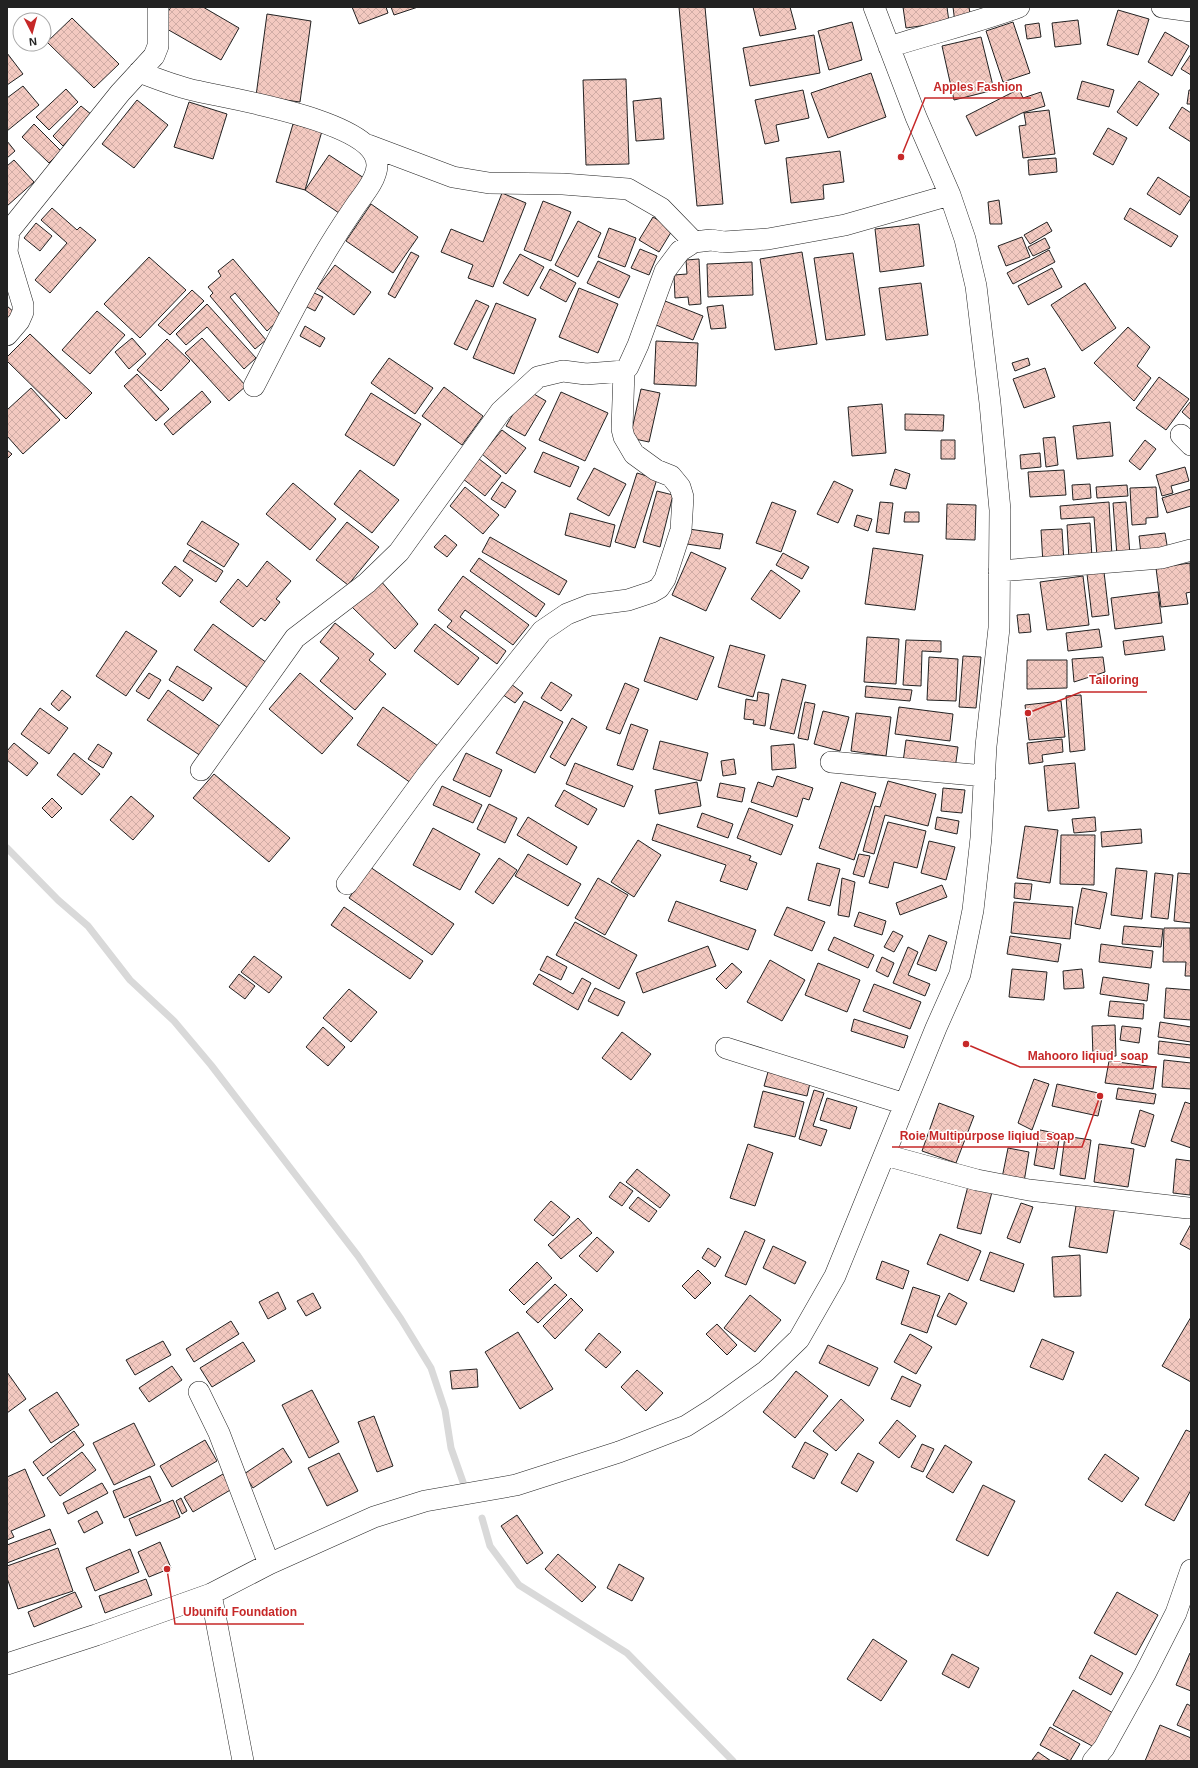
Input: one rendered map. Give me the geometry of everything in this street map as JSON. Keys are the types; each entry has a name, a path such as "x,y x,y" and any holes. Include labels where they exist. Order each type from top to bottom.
{"street":[{"path":"7,335 23,312 23,304 7,252 9,231 33,199 154,56 158,46 158,7"},
{"path":"7,1664 96,1635 210,1594 269,1564 374,1517 425,1501 516,1485 611,1454 686,1426 716,1407 766,1371 799,1339 835,1276 960,974 973,910 981,838 985,776 999,628 1000,510 990,403 976,286 966,239 950,195 916,117 874,7"},
{"path":"889,47 938,31 988,19 1019,7"},
{"path":"1162,7 1191,11"},
{"path":"139,72 197,91 271,106 292,112 347,132 368,146 461,178 489,183 563,184 628,188 661,208 694,242"},
{"path":"254,386 300,294 337,233 371,182 377,166 368,146"},
{"path":"201,770 295,638 367,583 399,552 501,411 515,397 538,377 563,371 586,374 624,371 628,367 638,345 665,270 680,251 694,242 711,240 724,242 784,236 845,224 950,195"},
{"path":"347,884 428,775 542,631 567,614 590,605 628,600 652,592 659,588 665,579 681,530 683,497 680,487 671,476 656,470 634,454 624,437 622,429 624,371"},
{"path":"999,571 1161,558 1191,550"},
{"path":"831,762 985,776"},
{"path":"726,1048 905,1104"},
{"path":"885,1155 977,1180 1029,1190 1188,1208"},
{"path":"199,1392 219,1433 269,1564"},
{"path":"1093,1761 1104,1748 1176,1613 1191,1570"},
{"path":"210,1594 243,1761"}],"building":[{"path":"171,7 203,7 239,28 221,60 160,25"},
{"path":"352,7 386,7 388,13 359,24"},
{"path":"391,7 418,7 394,15"},
{"path":"679,7 705,7 723,204 697,206"},
{"path":"753,7 790,7 796,29 760,36"},
{"path":"903,7 947,7 949,22 906,28"},
{"path":"953,7 969,7 971,20 955,23"},
{"path":"1118,10 1149,19 1138,55 1107,45"},
{"path":"267,14 311,21 300,102 256,96"},
{"path":"72,18 119,64 94,88 52,47 52,37"},
{"path":"1078,20 1081,44 1055,47 1052,23"},
{"path":"852,22 862,60 829,70 818,31"},
{"path":"1013,22 1030,73 1003,82 986,31"},
{"path":"1039,23 1041,37 1027,39 1025,25"},
{"path":"1165,32 1189,46 1172,76 1148,62"},
{"path":"814,35 820,73 750,86 743,48"},
{"path":"981,37 994,90 954,100 942,46"},
{"path":"7,53 23,74 7,85"},
{"path":"1191,54 1191,75 1181,69"},
{"path":"871,73 886,117 828,138 811,93"},
{"path":"626,79 629,164 586,165 583,80"},
{"path":"1082,81 1114,90 1109,107 1077,99"},
{"path":"1139,81 1159,94 1137,126 1117,112"},
{"path":"23,86 39,105 7,131 7,98"},
{"path":"66,89 78,102 49,130 36,117"},
{"path":"1019,89 1023,98 1041,92 1045,106 1022,113 976,136 966,116"},
{"path":"803,90 809,118 776,125 779,141 765,144 755,100"},
{"path":"1189,90 1191,90 1191,104 1187,104"},
{"path":"661,98 664,139 636,141 633,101"},
{"path":"137,100 168,125 134,168 102,144"},
{"path":"189,102 227,114 213,159 174,147"},
{"path":"81,106 92,115 63,146 53,136"},
{"path":"1182,107 1191,113 1191,142 1169,128"},
{"path":"1049,110 1055,154 1023,158 1019,126 1026,125 1024,113"},
{"path":"34,124 61,151 49,163 22,137"},
{"path":"293,124 322,131 305,190 276,182"},
{"path":"1108,128 1127,138 1113,165 1093,154"},
{"path":"7,141 15,151 7,158"},
{"path":"840,151 844,182 823,185 824,199 791,203 786,158"},
{"path":"329,155 364,178 339,213 305,190"},
{"path":"1056,158 1057,172 1029,175 1028,160"},
{"path":"14,160 34,182 7,206 7,166"},
{"path":"1158,177 1191,198 1180,215 1147,194"},
{"path":"502,193 526,203 493,287 468,278 473,265 441,252 451,229 483,242"},
{"path":"999,200 1002,224 990,224 988,202"},
{"path":"543,201 571,212 551,261 524,250"},
{"path":"371,204 418,237 393,273 346,241"},
{"path":"52,208 77,230 80,227 96,240 50,293 35,280 67,243 41,220"},
{"path":"1130,208 1178,236 1171,247 1124,219"},
{"path":"653,217 673,229 659,252 639,240"},
{"path":"578,221 601,233 578,277 555,265"},
{"path":"1047,222 1052,231 1030,244 1024,235"},
{"path":"36,223 52,236 40,251 24,238"},
{"path":"919,224 924,266 880,272 875,229"},
{"path":"609,228 636,238 625,267 598,257"},
{"path":"1022,237 1030,257 1006,266 998,246"},
{"path":"1045,238 1050,248 1033,256 1028,247"},
{"path":"640,249 657,256 649,275 631,268"},
{"path":"1049,250 1055,262 1013,284 1007,273"},
{"path":"411,252 419,256 395,298 388,294"},
{"path":"802,252 817,344 775,350 760,259"},
{"path":"853,253 865,335 826,340 814,258"},
{"path":"520,254 544,267 528,296 503,283"},
{"path":"149,257 186,290 140,338 104,304"},
{"path":"233,259 282,317 267,331 235,293 230,297 266,340 255,349 210,296 213,293 208,287 221,276 218,271"},
{"path":"699,259 701,304 689,305 688,297 675,298 674,275 687,274 686,260"},
{"path":"598,261 630,276 619,298 587,283"},
{"path":"752,262 753,295 708,297 707,264"},
{"path":"335,265 371,292 354,315 317,288"},
{"path":"1052,268 1062,287 1028,305 1018,286"},
{"path":"550,269 576,283 566,302 540,288"},
{"path":"921,283 928,335 886,340 879,288"},
{"path":"1085,283 1116,328 1082,351 1051,305"},
{"path":"579,288 618,304 598,353 559,337"},
{"path":"192,290 204,301 170,335 158,325"},
{"path":"312,292 323,297 315,311 305,306"},
{"path":"476,300 489,306 467,350 454,344"},
{"path":"665,301 703,316 693,340 656,325"},
{"path":"496,303 536,319 514,374 473,358"},
{"path":"207,304 256,358 244,369 207,327 186,345 176,334"},
{"path":"723,305 726,328 711,329 707,307"},
{"path":"7,306 15,313 7,322"},
{"path":"97,311 125,335 90,374 62,350"},
{"path":"305,326 325,338 320,347 300,336"},
{"path":"1128,327 1150,347 1137,366 1151,378 1134,401 1094,363"},
{"path":"30,334 92,393 66,419 7,361 7,357"},
{"path":"132,338 146,354 129,369 115,352"},
{"path":"202,338 246,386 229,401 185,353"},
{"path":"167,339 190,361 161,391 137,370"},
{"path":"656,341 698,343 696,386 654,384"},
{"path":"389,358 433,388 415,414 371,383"},
{"path":"1028,358 1030,365 1015,371 1012,363"},
{"path":"1045,368 1055,397 1024,408 1013,379"},
{"path":"137,374 169,409 156,421 124,386"},
{"path":"1159,377 1189,399 1166,430 1136,408"},
{"path":"444,387 483,416 462,445 422,416"},
{"path":"31,388 60,420 23,454 7,436 7,410"},
{"path":"641,389 660,393 649,442 630,438"},
{"path":"527,390 546,401 525,436 506,426"},
{"path":"202,391 211,402 173,435 164,424"},
{"path":"561,392 608,413 585,461 539,440"},
{"path":"371,393 421,424 394,466 345,435"},
{"path":"1191,401 1191,420 1182,412"},
{"path":"882,404 886,453 852,456 848,407"},
{"path":"905,414 944,415 943,431 905,430"},
{"path":"1110,422 1113,456 1077,459 1073,426"},
{"path":"502,430 526,448 506,474 482,454"},
{"path":"1055,437 1058,465 1046,467 1043,438"},
{"path":"941,440 955,440 955,459 941,459"},
{"path":"1145,440 1156,449 1140,470 1129,461"},
{"path":"7,450 12,454 7,459"},
{"path":"543,452 579,467 570,487 534,472"},
{"path":"1040,453 1041,467 1021,469 1020,455"},
{"path":"474,455 501,476 485,496 458,475"},
{"path":"1185,467 1189,481 1171,486 1173,493 1162,496 1156,475"},
{"path":"594,468 626,484 609,516 577,499"},
{"path":"895,469 910,474 906,489 890,485"},
{"path":"360,470 399,500 372,533 334,504"},
{"path":"1064,470 1066,495 1030,497 1028,472"},
{"path":"637,473 657,479 635,548 615,542"},
{"path":"834,481 853,490 838,523 817,514"},
{"path":"502,482 516,491 505,508 491,499"},
{"path":"293,483 336,519 310,550 266,514"},
{"path":"1090,484 1091,498 1073,500 1072,485"},
{"path":"1127,485 1128,496 1097,498 1096,487"},
{"path":"465,487 499,515 483,534 450,506"},
{"path":"1156,487 1158,517 1146,518 1146,524 1132,525 1130,488"},
{"path":"1191,489 1191,506 1167,513 1162,498"},
{"path":"657,491 673,495 660,547 643,542"},
{"path":"772,502 796,511 781,552 756,543"},
{"path":"880,502 893,503 889,534 876,532"},
{"path":"1109,502 1112,556 1097,557 1094,517 1061,519 1060,506"},
{"path":"1126,502 1130,555 1117,556 1113,503"},
{"path":"947,504 976,505 975,540 946,539"},
{"path":"905,512 919,512 919,522 904,522"},
{"path":"570,513 615,525 610,547 565,535"},
{"path":"857,515 872,519 868,531 854,526"},
{"path":"202,521 239,544 224,567 187,544"},
{"path":"347,522 379,547 348,585 316,560"},
{"path":"1090,523 1092,558 1069,559 1067,525"},
{"path":"689,529 723,534 720,549 687,544"},
{"path":"1062,529 1064,563 1043,564 1041,530"},
{"path":"1165,533 1168,551 1141,554 1139,536"},
{"path":"445,535 457,545 447,557 434,547"},
{"path":"490,537 567,581 559,595 482,552"},
{"path":"873,548 923,555 915,610 865,604"},
{"path":"190,550 223,571 216,582 183,561"},
{"path":"691,552 726,568 706,611 672,595"},
{"path":"783,553 809,567 802,579 776,565"},
{"path":"479,558 545,604 536,617 470,571"},
{"path":"267,561 291,581 276,599 280,602 265,621 261,618 253,627 220,602 238,579 247,587"},
{"path":"1190,563 1191,592 1186,593 1188,604 1161,607 1156,568"},
{"path":"175,566 193,580 180,597 162,583"},
{"path":"771,570 800,591 780,619 751,599"},
{"path":"1104,572 1109,615 1092,617 1087,574"},
{"path":"463,576 529,625 513,645 465,610 460,617 506,651 497,664 447,627 452,621 438,610"},
{"path":"1083,576 1089,625 1047,630 1040,582"},
{"path":"380,580 418,624 395,649 352,607"},
{"path":"1158,592 1162,623 1115,629 1111,598"},
{"path":"1029,614 1031,632 1019,633 1017,615"},
{"path":"335,623 374,654 369,660 386,674 355,710 320,681 339,658 320,642"},
{"path":"213,624 267,663 248,688 194,650"},
{"path":"435,624 479,658 458,685 414,651"},
{"path":"1099,629 1102,647 1068,651 1066,633"},
{"path":"126,631 157,651 126,696 96,676"},
{"path":"1163,636 1165,650 1125,655 1123,641"},
{"path":"660,637 714,657 697,700 644,681"},
{"path":"867,637 899,639 896,684 864,682"},
{"path":"906,640 941,641 941,652 922,651 921,686 903,685"},
{"path":"730,645 765,655 753,697 718,687"},
{"path":"963,656 981,657 976,708 959,707"},
{"path":"929,657 958,659 956,701 927,700"},
{"path":"1103,657 1105,672 1074,682 1072,659"},
{"path":"1027,660 1067,660 1067,688 1027,689"},
{"path":"177,666 212,688 203,701 169,680"},
{"path":"149,673 161,680 149,699 136,691"},
{"path":"300,673 353,718 322,754 269,709"},
{"path":"782,679 806,685 794,734 770,729"},
{"path":"507,681 523,693 515,703 499,692"},
{"path":"551,682 572,695 561,711 541,698"},
{"path":"625,683 639,689 620,734 606,729"},
{"path":"866,686 912,690 910,701 865,697"},
{"path":"62,690 71,697 59,711 51,704"},
{"path":"168,690 221,727 201,756 147,720"},
{"path":"758,692 769,694 765,726 753,724 754,720 744,719 746,699 757,701"},
{"path":"1081,695 1085,750 1070,752 1066,696"},
{"path":"524,701 563,722 535,773 496,753"},
{"path":"1061,701 1065,737 1029,740 1025,705"},
{"path":"805,702 815,704 808,740 798,738"},
{"path":"383,707 438,746 411,783 357,745"},
{"path":"899,707 953,714 950,741 895,734"},
{"path":"40,708 68,728 49,754 21,734"},
{"path":"823,711 849,717 840,751 814,744"},
{"path":"856,713 891,717 886,756 851,751"},
{"path":"572,718 587,727 565,766 550,757"},
{"path":"631,724 648,730 633,770 617,765"},
{"path":"1062,739 1063,752 1042,755 1043,762 1029,764 1027,743"},
{"path":"906,740 958,747 955,769 903,762"},
{"path":"660,741 708,753 701,781 653,769"},
{"path":"14,743 38,763 27,776 7,760 7,751"},
{"path":"98,744 112,753 103,768 88,759"},
{"path":"794,744 796,768 772,770 771,746"},
{"path":"74,753 100,774 82,795 57,775"},
{"path":"466,753 502,770 490,797 453,780"},
{"path":"734,759 736,774 723,776 721,761"},
{"path":"575,763 633,786 624,807 566,784"},
{"path":"1075,763 1079,808 1048,811 1044,766"},
{"path":"214,774 290,838 269,862 193,798"},
{"path":"777,776 813,788 809,800 803,798 797,817 751,802 758,782 773,787"},
{"path":"888,781 936,794 928,826 885,815 874,854 863,851 875,806 880,807"},
{"path":"697,782 701,806 659,814 655,790"},
{"path":"841,782 876,793 854,860 819,848"},
{"path":"720,783 745,788 742,802 717,797"},
{"path":"442,786 482,805 473,823 433,805"},
{"path":"943,788 965,790 962,813 941,811"},
{"path":"564,790 597,809 588,825 555,806"},
{"path":"131,796 154,816 133,840 110,820"},
{"path":"52,798 62,808 52,818 42,808"},
{"path":"489,804 517,818 505,843 477,829"},
{"path":"749,808 793,825 781,855 737,838"},
{"path":"702,813 733,824 728,838 697,827"},
{"path":"528,817 577,847 567,865 517,835"},
{"path":"937,817 959,821 957,834 935,829"},
{"path":"1095,817 1096,831 1074,833 1072,819"},
{"path":"888,822 926,831 917,868 894,862 888,888 869,883"},
{"path":"657,824 751,856 749,860 757,863 747,890 720,881 726,865 652,840"},
{"path":"1025,826 1058,830 1050,883 1017,878"},
{"path":"433,828 480,854 460,890 413,865"},
{"path":"1141,829 1142,843 1102,847 1101,832"},
{"path":"1061,835 1095,835 1094,885 1060,884"},
{"path":"638,840 661,855 634,897 611,882"},
{"path":"929,841 955,847 946,880 921,873"},
{"path":"528,854 581,884 568,906 515,876"},
{"path":"859,854 870,856 864,877 853,874"},
{"path":"499,858 517,870 493,904 475,892"},
{"path":"817,863 840,869 830,906 808,900"},
{"path":"370,867 454,924 432,955 349,898"},
{"path":"1116,868 1147,871 1142,919 1111,915"},
{"path":"1155,873 1173,875 1168,919 1151,917"},
{"path":"1178,873 1191,874 1191,923 1174,921"},
{"path":"598,878 628,895 605,935 575,918"},
{"path":"842,878 855,882 849,917 838,915"},
{"path":"1015,883 1032,884 1030,900 1014,898"},
{"path":"942,885 947,897 900,915 896,903"},
{"path":"1082,888 1107,893 1100,929 1075,924"},
{"path":"676,901 756,930 748,950 668,921"},
{"path":"1014,902 1073,907 1070,939 1011,933"},
{"path":"344,907 423,961 410,979 331,925"},
{"path":"787,907 825,922 812,951 774,935"},
{"path":"859,912 886,921 882,935 854,926"},
{"path":"575,922 637,955 619,989 556,955"},
{"path":"1124,926 1163,929 1161,947 1122,944"},
{"path":"1164,928 1190,928 1191,976 1185,976 1186,962 1163,962"},
{"path":"893,931 903,936 894,952 884,947"},
{"path":"929,935 947,942 936,971 917,964"},
{"path":"1010,936 1061,944 1058,962 1007,954"},
{"path":"834,937 874,955 868,968 828,950"},
{"path":"1101,944 1153,951 1151,968 1099,962"},
{"path":"708,946 716,966 643,993 636,973"},
{"path":"908,947 918,952 908,975 930,984 925,996 893,983"},
{"path":"254,956 282,977 269,993 241,972"},
{"path":"547,956 567,967 561,980 540,970"},
{"path":"882,957 894,963 888,977 876,971"},
{"path":"770,960 805,980 782,1021 747,1002"},
{"path":"732,963 742,972 726,989 716,979"},
{"path":"818,963 860,980 847,1012 805,995"},
{"path":"1012,969 1047,972 1044,1000 1009,997"},
{"path":"1082,969 1084,988 1064,989 1063,971"},
{"path":"239,974 255,986 245,999 229,987"},
{"path":"539,974 573,994 582,978 591,983 578,1010 533,984"},
{"path":"1103,977 1149,984 1147,1001 1100,994"},
{"path":"874,984 921,1002 910,1029 863,1011"},
{"path":"595,988 625,1002 618,1016 588,1001"},
{"path":"1166,988 1191,990 1191,1020 1164,1018"},
{"path":"349,989 377,1012 351,1042 323,1018"},
{"path":"1110,1001 1144,1004 1143,1019 1108,1016"},
{"path":"854,1019 908,1036 904,1048 851,1031"},
{"path":"1160,1022 1191,1027 1191,1042 1158,1037"},
{"path":"1115,1025 1116,1056 1093,1057 1092,1026"},
{"path":"1122,1026 1141,1028 1139,1043 1120,1040"},
{"path":"323,1027 345,1047 328,1066 306,1047"},
{"path":"622,1032 651,1054 631,1080 602,1058"},
{"path":"1159,1041 1191,1045 1191,1058 1158,1054"},
{"path":"1164,1060 1191,1063 1191,1089 1162,1087"},
{"path":"1109,1061 1156,1067 1153,1089 1105,1083"},
{"path":"768,1072 810,1083 807,1096 764,1086"},
{"path":"1034,1079 1049,1084 1032,1130 1018,1123"},
{"path":"1057,1084 1103,1094 1098,1116 1052,1106"},
{"path":"1118,1088 1156,1094 1154,1104 1116,1099"},
{"path":"814,1090 824,1093 813,1126 827,1130 821,1146 799,1139"},
{"path":"763,1091 804,1102 795,1137 754,1127"},
{"path":"827,1098 857,1107 850,1129 820,1120"},
{"path":"1185,1102 1191,1104 1191,1148 1171,1141"},
{"path":"939,1103 974,1116 956,1163 922,1151"},
{"path":"1140,1110 1154,1115 1145,1147 1131,1143"},
{"path":"1040,1130 1060,1134 1054,1169 1034,1165"},
{"path":"1065,1136 1091,1140 1085,1179 1060,1175"},
{"path":"748,1144 773,1153 755,1206 730,1198"},
{"path":"1099,1144 1134,1149 1128,1187 1094,1182"},
{"path":"1008,1148 1029,1152 1024,1182 1002,1178"},
{"path":"1176,1159 1191,1161 1190,1195 1173,1193"},
{"path":"637,1169 670,1195 660,1208 626,1182"},
{"path":"620,1182 633,1191 622,1206 609,1197"},
{"path":"968,1186 992,1192 981,1234 957,1228"},
{"path":"638,1197 657,1211 649,1222 629,1208"},
{"path":"1077,1200 1115,1206 1107,1253 1069,1247"},
{"path":"551,1201 570,1217 553,1236 534,1220"},
{"path":"1021,1203 1033,1207 1020,1243 1007,1238"},
{"path":"578,1218 592,1233 561,1259 548,1245"},
{"path":"1191,1224 1191,1250 1180,1244"},
{"path":"745,1231 765,1240 746,1285 725,1276"},
{"path":"940,1234 981,1251 968,1281 927,1264"},
{"path":"597,1237 614,1252 597,1272 579,1256"},
{"path":"773,1246 806,1262 795,1284 763,1268"},
{"path":"708,1248 721,1257 715,1267 702,1258"},
{"path":"990,1252 1024,1264 1014,1292 980,1280"},
{"path":"1080,1255 1081,1296 1054,1297 1052,1257"},
{"path":"882,1261 909,1271 903,1289 876,1279"},
{"path":"537,1262 552,1278 524,1305 509,1290"},
{"path":"698,1270 711,1283 695,1299 682,1286"},
{"path":"555,1284 567,1295 538,1323 526,1312"},
{"path":"913,1287 940,1296 927,1333 901,1324"},
{"path":"278,1292 286,1309 268,1319 259,1302"},
{"path":"313,1293 321,1308 306,1316 297,1301"},
{"path":"949,1293 967,1303 956,1325 937,1316"},
{"path":"750,1295 781,1320 755,1352 724,1328"},
{"path":"571,1298 583,1310 555,1339 543,1326"},
{"path":"1191,1317 1191,1382 1162,1366"},
{"path":"231,1321 239,1334 194,1362 186,1349"},
{"path":"717,1324 737,1345 727,1355 706,1334"},
{"path":"518,1332 553,1389 520,1409 485,1352"},
{"path":"599,1333 621,1352 606,1368 585,1350"},
{"path":"910,1334 932,1347 916,1374 894,1362"},
{"path":"1042,1339 1074,1352 1063,1380 1030,1367"},
{"path":"163,1341 171,1355 135,1375 126,1360"},
{"path":"243,1342 255,1361 212,1387 200,1368"},
{"path":"828,1345 878,1368 869,1386 819,1363"},
{"path":"172,1366 182,1380 149,1402 139,1388"},
{"path":"477,1369 478,1387 452,1389 450,1371"},
{"path":"637,1370 663,1393 646,1411 621,1387"},
{"path":"796,1371 828,1396 795,1438 763,1412"},
{"path":"7,1372 26,1399 7,1413"},
{"path":"902,1376 921,1385 910,1407 891,1399"},
{"path":"312,1390 339,1442 309,1458 282,1405"},
{"path":"57,1392 79,1425 51,1443 29,1410"},
{"path":"841,1399 864,1420 836,1451 813,1431"},
{"path":"374,1416 393,1466 377,1472 358,1422"},
{"path":"897,1420 916,1436 899,1458 879,1443"},
{"path":"134,1423 155,1465 114,1485 93,1443"},
{"path":"1186,1430 1191,1432 1191,1490 1174,1521 1145,1505"},
{"path":"74,1431 84,1445 43,1476 33,1462"},
{"path":"205,1440 217,1461 172,1487 160,1466"},
{"path":"805,1442 828,1454 814,1479 792,1467"},
{"path":"922,1444 934,1449 923,1472 911,1467"},
{"path":"945,1445 972,1462 953,1493 926,1477"},
{"path":"283,1448 292,1462 253,1488 244,1474"},
{"path":"82,1452 96,1470 60,1496 47,1478"},
{"path":"339,1453 358,1491 327,1506 308,1468"},
{"path":"858,1453 874,1462 857,1492 841,1483"},
{"path":"1105,1454 1139,1478 1122,1502 1088,1479"},
{"path":"25,1469 45,1516 11,1531 14,1537 7,1540 7,1477"},
{"path":"223,1474 232,1489 193,1512 184,1497"},
{"path":"150,1476 161,1501 124,1518 113,1491"},
{"path":"102,1483 108,1493 68,1514 63,1503"},
{"path":"983,1485 1015,1501 988,1556 956,1540"},
{"path":"181,1498 187,1511 182,1514 176,1501"},
{"path":"173,1500 180,1517 136,1536 129,1519"},
{"path":"97,1511 103,1523 84,1533 78,1521"},
{"path":"517,1515 543,1553 527,1564 501,1526"},
{"path":"50,1529 56,1544 7,1563 7,1545"},
{"path":"160,1542 171,1568 149,1577 138,1552"},
{"path":"58,1548 73,1591 18,1609 7,1578 7,1566"},
{"path":"130,1549 139,1572 95,1591 86,1568"},
{"path":"558,1554 596,1587 582,1602 545,1569"},
{"path":"619,1564 644,1578 632,1601 607,1588"},
{"path":"146,1579 152,1595 105,1613 99,1596"},
{"path":"75,1592 82,1607 34,1627 28,1612"},
{"path":"1117,1592 1158,1615 1136,1655 1094,1633"},
{"path":"873,1639 907,1661 881,1701 847,1679"},
{"path":"1191,1653 1191,1691 1176,1685"},
{"path":"952,1654 979,1668 969,1688 942,1674"},
{"path":"1091,1655 1123,1673 1111,1695 1079,1678"},
{"path":"1073,1690 1113,1713 1094,1747 1053,1725"},
{"path":"1187,1704 1191,1706 1191,1731 1177,1725"},
{"path":"1160,1725 1191,1738 1191,1761 1145,1761"},
{"path":"1050,1727 1080,1744 1070,1761 1040,1745"},
{"path":"1038,1752 1051,1761 1032,1760"}],"waterway":[{"path":"7,848 58,900 88,926 130,980 174,1021 211,1065 358,1256 401,1319 431,1368 445,1410 451,1448 463,1482"},
{"path":"482,1518 490,1546 519,1585 627,1653 733,1761"}],"place":[{"name":"Apples Fashion","path":"901,157"},
{"name":"Tailoring","path":"1028,713"},
{"name":"Mahooro liqiud_soap","path":"966,1044"},
{"name":"Roie Multipurpose liqiud_soap","path":"1100,1096"},
{"name":"Ubunifu Foundation","path":"167,1569"}]}
